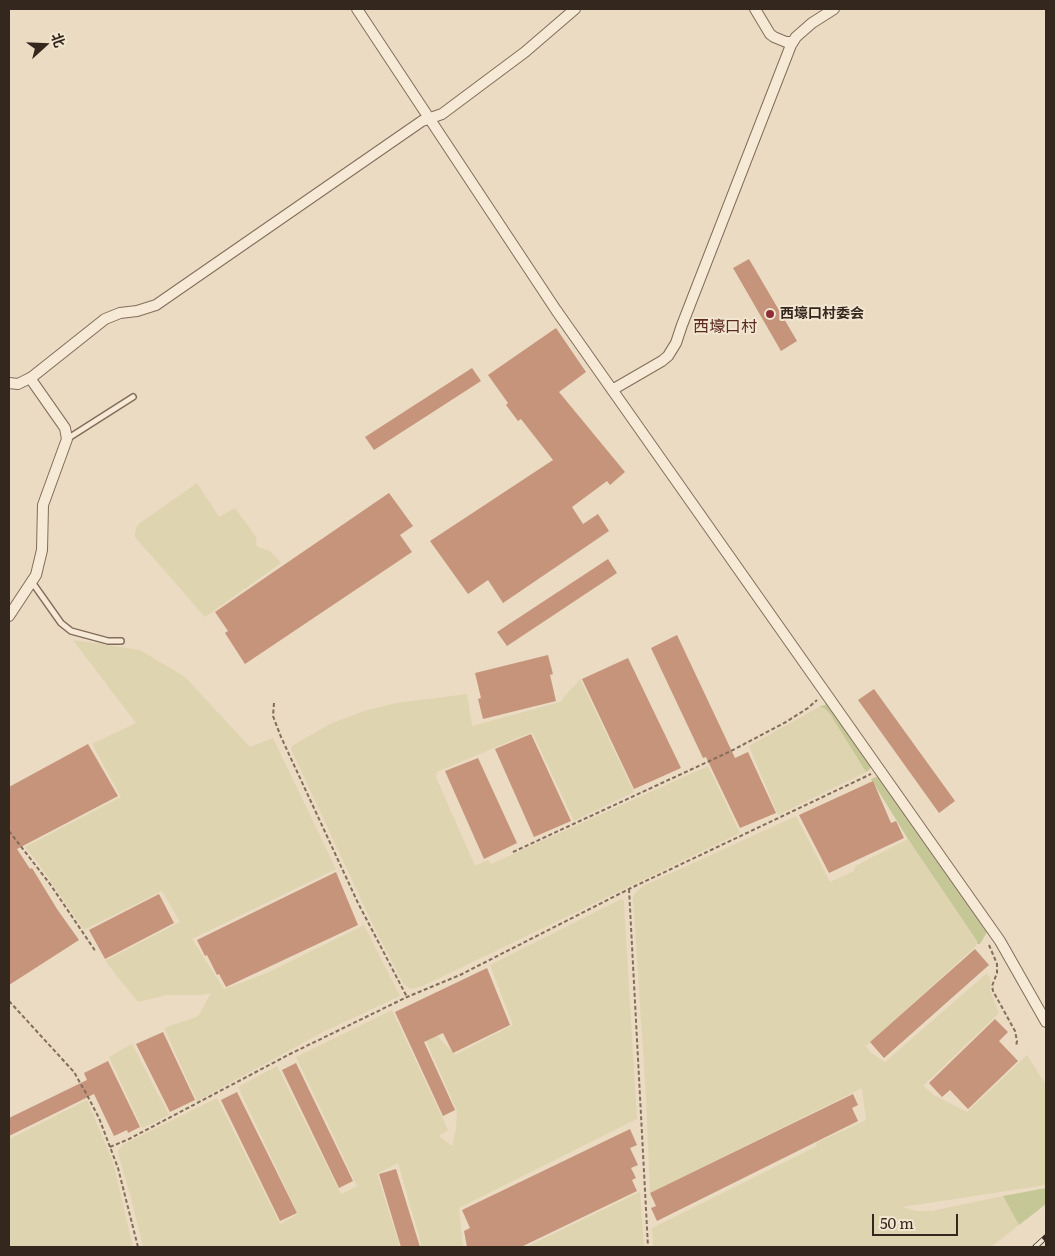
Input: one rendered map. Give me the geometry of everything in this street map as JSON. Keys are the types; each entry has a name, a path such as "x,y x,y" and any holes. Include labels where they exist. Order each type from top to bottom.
{"street":[{"path":"357,9 556,310 991,929 1046,1022"},
{"path":"9,383 18,384 30,378 96,324 120,313 137,311 156,305 422,121 442,114 491,79 575,9"},
{"path":"755,9 770,34 786,42 793,42"},
{"path":"612,390 662,361 668,356 676,343 793,42 812,23 834,9"},
{"path":"9,616 36,575 42,550 42,516 44,505 67,439 65,428 30,378"}],"lane":[{"path":"67,439 133,397"},
{"path":"32,582 61,623 71,631 83,636 108,641 121,641"}],"path":[{"path":"513,852 731,751 791,719 808,708 824,693"},
{"path":"274,703 273,716 281,737 358,902 407,997"},
{"path":"110,1146 129,1139 290,1054 407,997 460,975 629,889 880,770"},
{"path":"9,832 50,884 96,952"},
{"path":"629,889 648,1247"},
{"path":"991,929 988,934 988,942 997,964 997,973 992,986 993,991 1015,1031 1016,1046"},
{"path":"9,1001 74,1072 95,1110 118,1168 138,1247"}],"shaded area":[{"path":"197,483 219,517 235,508 257,538 255,544 270,551 281,563 205,617 135,537 137,526 140,523"},
{"path":"73,640 140,650 185,677 250,747 273,738 336,869 192,939 224,989 267,973 364,925 400,996 323,1032 197,1101 164,1028 199,1015 211,993 201,995 167,995 138,1002 105,961 180,922 162,891 84,930 25,847 121,797 92,744 136,723"},
{"path":"580,679 634,792 574,821 532,732 437,772 436,777 475,866 488,860 491,864 708,766 740,833 423,986 410,989 403,983 371,921 291,749 292,746 330,724 364,711 396,703 467,694 472,726 560,702"},
{"path":"819,707 824,708 830,714 866,772 778,815 749,746"},
{"path":"796,816 830,882 854,871 855,866 908,839 977,941 976,946 866,1046 870,1052 885,1062 987,973 991,979 990,990 999,1013 923,1086 934,1095 967,1112 1027,1055 1046,1085 1046,1185 902,1207 917,1211 932,1211 1003,1196 1019,1225 991,1247 653,1247 652,1228 817,1146 816,1143 866,1120 862,1088 650,1193 633,898 635,893 643,886"},
{"path":"621,899 624,901 637,1119 459,1208 463,1247 422,1247 398,1163 377,1174 400,1247 143,1247 118,1151 124,1144 217,1098 280,1224 298,1214 238,1087 277,1066 341,1194 357,1186 296,1057 392,1010 448,1130 439,1136 452,1146 456,1129 457,1111 416,1018 421,1018 455,1055 513,1025 490,965"},
{"path":"132,1044 169,1115 142,1128 109,1057"},
{"path":"87,1100 113,1162 133,1247 9,1247 9,1139"},
{"path":"640,1192 644,1247 526,1247"}],"green space":[{"path":"827,704 871,765 870,769 866,772 830,714 824,708 819,707"},
{"path":"881,778 887,784 987,932 980,944 977,944 977,941 908,839 871,779"},
{"path":"1046,1188 1046,1204 1019,1225 1003,1196"}],"building":[{"name":"西壕口村委会","path":"749,259 797,341 781,351 733,268"},
{"path":"556,328 586,372 559,392 625,472 610,485 607,481 572,507 583,524 598,514 609,531 503,603 488,580 468,594 430,541 553,460 521,419 518,421 488,375"},
{"path":"472,368 481,381 374,450 365,437"},
{"path":"389,493 413,526 400,535 412,552 245,664 225,633 228,631 215,612"},
{"path":"608,559 617,573 507,646 497,632"},
{"path":"677,635 735,758 748,752 776,813 740,828 706,757 703,758 651,648"},
{"path":"548,655 553,674 550,675 556,701 483,719 478,699 481,698 475,673"},
{"path":"628,658 681,768 634,789 582,679"},
{"path":"874,689 955,801 939,813 858,700"},
{"path":"531,734 571,821 534,837 495,749"},
{"path":"88,744 118,796 17,849 30,869 32,868 79,940 9,985 9,787"},
{"path":"478,758 517,843 484,859 445,771"},
{"path":"873,781 891,823 896,821 904,838 829,873 799,815"},
{"path":"336,872 358,925 226,987 219,974 217,975 207,955 205,956 197,940"},
{"path":"159,894 174,923 105,959 89,930"},
{"path":"975,949 989,965 884,1058 870,1042"},
{"path":"487,968 510,1025 453,1053 443,1033 424,1042 455,1110 443,1116 395,1012"},
{"path":"995,1019 1008,1032 999,1041 1018,1061 968,1109 950,1090 942,1097 929,1083"},
{"path":"163,1032 195,1100 170,1112 136,1044"},
{"path":"108,1061 140,1127 128,1133 127,1130 114,1136 94,1094 9,1136 9,1118 87,1080 84,1073"},
{"path":"296,1063 353,1181 339,1188 282,1070"},
{"path":"237,1092 297,1213 280,1221 221,1100"},
{"path":"853,1094 858,1105 852,1108 858,1121 657,1221 651,1208 656,1206 650,1193"},
{"path":"630,1129 637,1145 630,1148 638,1165 631,1168 636,1178 632,1180 637,1191 521,1247 467,1247 464,1231 470,1228 462,1210"},
{"path":"396,1169 420,1247 401,1247 379,1174"}],"railway":[{"path":"1035,1247 1046,1237"}],"place":[{"name":"西壕口村委会","path":"770,314"}],"district":[{"name":"西壕口村","path":"725,327"}]}
